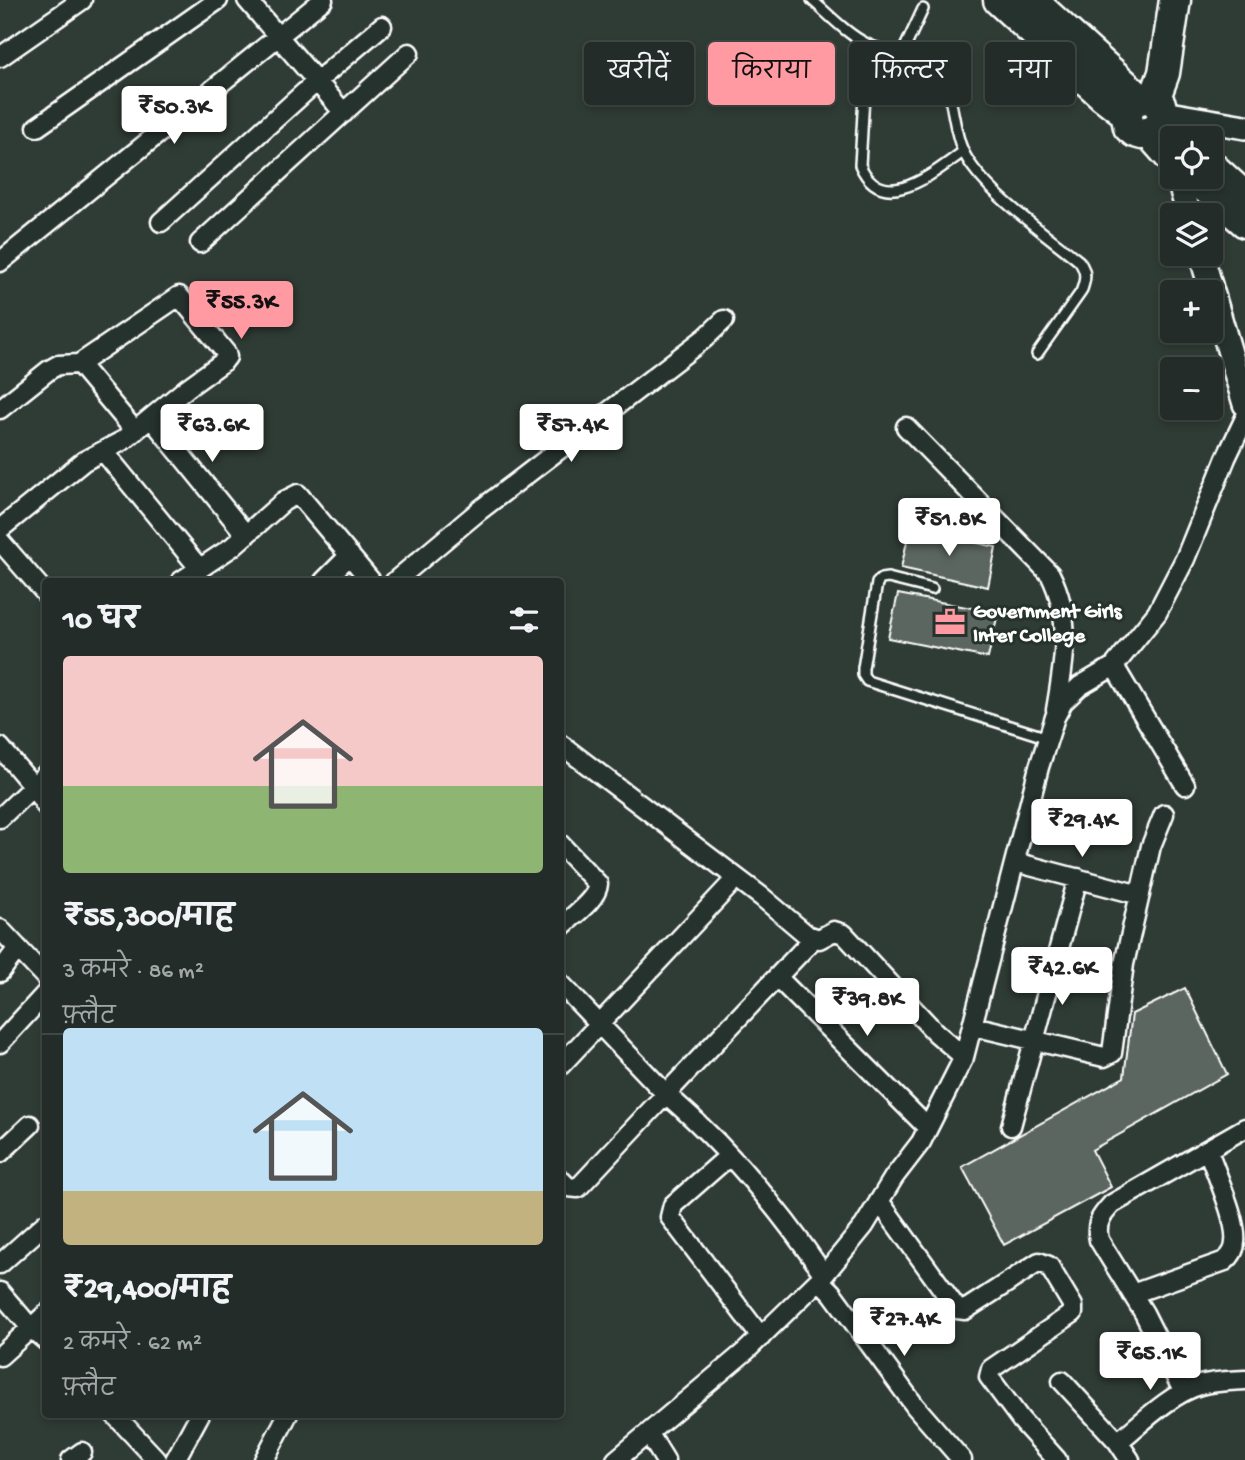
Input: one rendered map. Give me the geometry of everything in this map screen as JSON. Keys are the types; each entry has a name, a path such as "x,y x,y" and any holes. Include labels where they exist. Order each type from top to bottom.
{"highway":[{"path":"999,0 1104,96 1153,117"},
{"path":"1031,0 1153,117"},
{"path":"1153,117 1164,73 1175,0"}],"main road":[{"path":"1223,176 1245,196"},
{"path":"1206,189 1245,223"}],"street":[{"path":"0,57 82,0"},
{"path":"37,127 218,0"},
{"path":"247,0 344,113"},
{"path":"0,262 323,0"},
{"path":"161,222 382,26"},
{"path":"200,243 409,53"},
{"path":"1153,117 1245,127"},
{"path":"1204,266 1245,404"},
{"path":"0,409 49,370 58,365 79,364 178,296 227,357 114,447 94,454 84,461 0,529"},
{"path":"399,578 491,502 705,338 724,320"},
{"path":"79,364 135,431"},
{"path":"151,418 246,535"},
{"path":"1055,716 1063,702 1080,686 1114,666 1157,613 1185,559 1245,418"},
{"path":"616,1460 761,1337 822,1277 864,1226 928,1128 964,1057 1055,716 1065,653 1065,612 1054,582 1039,561 906,427"},
{"path":"103,452 200,569"},
{"path":"186,578 246,535 284,501 298,494 370,578"},
{"path":"0,541 42,589"},
{"path":"327,578 351,555"},
{"path":"1114,666 1185,785"},
{"path":"0,747 39,780 0,818"},
{"path":"564,747 762,897 807,935 814,938 825,937 834,931 844,934 935,1032 964,1057"},
{"path":"972,1026 1104,1057 1112,1054 1124,964 1151,846 1164,814"},
{"path":"564,848 598,884 598,890 564,924"},
{"path":"1015,862 1140,895"},
{"path":"1011,1126 1078,878"},
{"path":"564,1061 729,886"},
{"path":"0,929 42,974"},
{"path":"564,1183 568,1187 578,1188 814,938"},
{"path":"0,972 18,948"},
{"path":"777,977 928,1128"},
{"path":"564,987 666,1094 703,1126 800,1239 832,1293 915,1406 962,1460"},
{"path":"0,1042 42,997"},
{"path":"0,1153 30,1125"},
{"path":"1183,1391 1144,1313 1099,1240 1096,1228 1100,1217 1112,1204 1245,1128"},
{"path":"1132,1294 1224,1261 1231,1255 1236,1244 1235,1230 1208,1150"},
{"path":"729,1156 673,1205 670,1217 761,1337"},
{"path":"879,1201 957,1309 965,1310 1039,1262 1049,1266 1073,1306 1073,1313 991,1369 989,1377 1021,1420 1058,1460"},
{"path":"0,1264 42,1227"},
{"path":"0,1292 42,1338"},
{"path":"0,1356 42,1318"},
{"path":"1118,1442 1183,1391 1199,1385 1245,1380"},
{"path":"1062,1381 1118,1442 1130,1460"},
{"path":"118,1418 158,1460"},
{"path":"175,1460 199,1418"},
{"path":"264,1460 286,1418"},
{"path":"649,1434 665,1460"}],"lane":[{"path":"813,0 865,42"},
{"path":"908,42 923,9"},
{"path":"863,105 860,165 866,178 880,187 898,189 919,183 963,152"},
{"path":"951,105 963,152 980,177 1013,208 1079,261 1085,270 1086,281 1081,292 1037,354"},
{"path":"932,589 888,578 877,583 863,668 867,681 1048,738"}],"building":[{"path":"910,528 996,547 988,587 901,568"},
{"path":"898,594 998,613 988,658 888,638"},
{"path":"1185,988 1227,1074 1092,1150 1111,1187 1004,1245 962,1167 1124,1077 1132,1014"}],"place":[{"name":"Government Girls Inter College","path":"950,622"}]}
